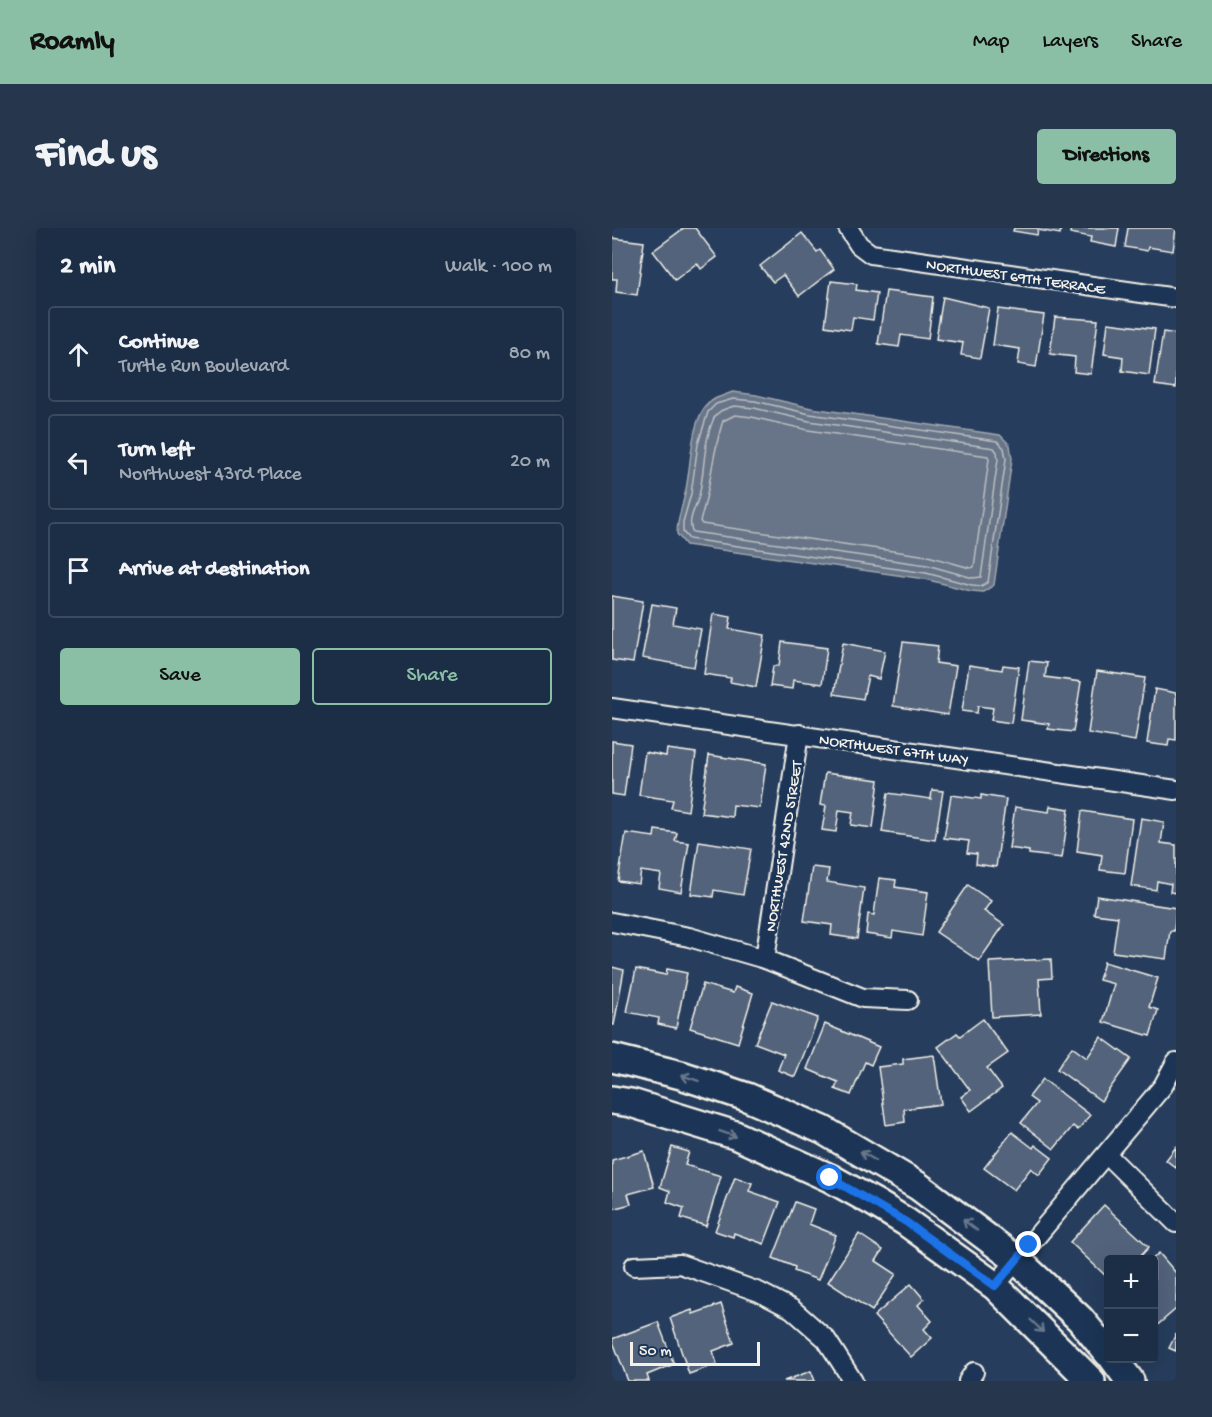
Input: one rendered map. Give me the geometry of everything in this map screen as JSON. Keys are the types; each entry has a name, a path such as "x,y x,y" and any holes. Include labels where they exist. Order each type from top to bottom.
{"street":[{"name":"NORTHWEST 69TH TERRACE","path":"848,228 860,245 871,254 1176,298"},
{"name":"NORTHWEST 67TH WAY","path":"612,708 1176,790"},
{"name":"NORTHWEST 42ND STREET","path":"765,959 799,734"},
{"path":"612,922 689,937 765,959 863,998 908,1000"},
{"path":"612,1058 681,1075 736,1093 823,1130 918,1186 1017,1260 1080,1319 1104,1348"},
{"path":"995,1286 1163,1086 1176,1062"},
{"path":"612,1100 631,1103 735,1135 830,1178 906,1222 995,1286 1091,1381"},
{"path":"1107,1155 1176,1223"},
{"path":"634,1266 680,1264 759,1292 792,1309 826,1339 853,1381"},
{"path":"1116,1363 1130,1381"}],"water":[{"path":"733,392 811,408 1000,435 1010,445 1012,459 994,585 983,592 971,591 925,579 686,545 677,534 677,529 696,426 700,415 711,401"}],"building":[{"path":"684,228 695,228 717,257 701,269 697,263 675,280 653,251"},
{"path":"1014,228 1061,228 1060,234 1038,230 1037,235 1013,231"},
{"path":"1071,228 1119,228 1116,247 1090,242 1091,237 1070,233"},
{"path":"1128,228 1176,228 1173,251 1148,247 1147,251 1125,247"},
{"path":"802,233 817,252 820,250 834,269 799,296 783,275 773,282 760,266"},
{"path":"612,238 644,242 637,295 616,292 617,279 612,279"},
{"path":"831,281 857,284 856,290 877,293 873,320 853,317 851,330 825,326"},
{"path":"886,291 933,297 928,339 901,335 899,347 878,344"},
{"path":"943,297 989,308 980,358 961,355 963,343 936,339"},
{"path":"998,309 1044,315 1036,367 1018,364 1020,349 993,345"},
{"path":"1055,317 1098,320 1091,374 1074,372 1075,357 1050,354"},
{"path":"1108,323 1155,329 1149,375 1122,371 1123,357 1104,354"},
{"path":"1163,332 1176,334 1176,388 1155,385"},
{"path":"612,596 643,601 633,663 612,660"},
{"path":"652,604 676,608 673,624 701,629 694,667 642,658"},
{"path":"713,614 731,617 729,629 765,635 756,687 730,682 731,678 704,674"},
{"path":"782,642 827,648 822,684 793,680 792,689 770,686 773,666 779,666"},
{"path":"903,642 938,646 936,663 956,666 948,715 893,706"},
{"path":"843,643 885,651 879,679 868,676 863,699 834,694"},
{"path":"1029,661 1047,663 1045,677 1081,682 1073,732 1048,729 1049,724 1021,720"},
{"path":"969,665 1002,670 1003,665 1019,667 1011,723 991,720 993,708 978,706 977,713 962,711"},
{"path":"1097,671 1145,678 1135,741 1088,733"},
{"path":"1155,689 1176,693 1176,740 1169,739 1168,746 1147,743"},
{"path":"612,741 631,744 624,796 612,794"},
{"path":"667,749 696,753 688,811 671,808 673,800 639,795 645,752 666,756"},
{"path":"709,755 766,764 760,808 733,805 732,817 701,813"},
{"path":"825,773 879,780 873,828 851,825 853,812 839,810 836,832 822,830 826,806 820,805"},
{"path":"932,790 943,791 935,840 882,832 888,793 931,799"},
{"path":"951,795 981,799 981,795 1006,799 996,867 976,864 977,854 967,853 969,841 944,838"},
{"path":"1050,806 1069,809 1062,858 1029,854 1029,851 1009,848 1015,807 1049,812"},
{"path":"1082,811 1132,819 1125,873 1100,870 1102,855 1077,851"},
{"path":"1141,818 1164,822 1161,843 1176,845 1176,893 1170,892 1171,884 1157,881 1156,890 1131,886"},
{"path":"655,830 677,833 675,841 689,843 681,892 659,888 661,874 641,871 639,884 618,881 626,833 654,837"},
{"path":"699,841 751,849 743,895 714,890 713,897 691,894"},
{"path":"812,867 829,869 827,882 864,888 857,939 831,935 832,925 804,921"},
{"path":"879,878 896,880 895,887 928,892 922,936 893,931 892,938 866,934 868,914 874,915"},
{"path":"968,885 991,901 984,911 1004,925 979,961 936,932"},
{"path":"1097,896 1176,908 1174,931 1170,931 1166,959 1113,952 1118,917 1094,914"},
{"path":"1051,959 1052,978 1039,979 1041,1014 992,1017 989,962"},
{"path":"1104,962 1158,978 1149,1007 1158,1010 1150,1036 1103,1022 1114,984 1099,980"},
{"path":"612,967 624,970 614,1025 612,1025"},
{"path":"636,969 666,975 667,969 687,973 676,1028 658,1024 659,1018 627,1012"},
{"path":"703,984 733,993 735,987 753,993 738,1043 690,1028"},
{"path":"772,1001 818,1018 795,1077 778,1070 784,1054 755,1043"},
{"path":"983,1019 1008,1053 987,1068 1002,1088 971,1111 961,1097 970,1090 938,1047 957,1033 960,1036"},
{"path":"825,1024 879,1047 871,1065 865,1062 851,1095 835,1089 838,1082 807,1069"},
{"path":"1101,1037 1131,1059 1101,1101 1057,1069 1072,1047 1087,1058"},
{"path":"934,1055 941,1104 904,1109 905,1122 886,1125 878,1067 903,1064 903,1059"},
{"path":"1043,1079 1090,1115 1078,1130 1073,1126 1054,1149 1021,1123 1037,1103 1029,1097"},
{"path":"1012,1132 1033,1148 1035,1145 1052,1158 1039,1175 1031,1168 1014,1190 984,1168"},
{"path":"672,1147 689,1152 685,1165 721,1176 706,1226 681,1218 684,1208 667,1202 670,1191 660,1187"},
{"path":"1176,1147 1176,1168 1166,1160"},
{"path":"644,1151 654,1187 628,1194 631,1204 612,1209 612,1160"},
{"path":"735,1177 752,1183 749,1191 780,1202 764,1244 734,1233 733,1237 715,1231"},
{"path":"795,1202 814,1209 809,1224 836,1235 818,1280 794,1271 795,1267 773,1258"},
{"path":"1104,1205 1149,1247 1142,1255 1104,1255 1104,1274 1070,1242"},
{"path":"859,1234 883,1250 876,1261 896,1274 872,1311 828,1282"},
{"path":"1159,1253 1176,1273 1176,1309 1158,1325 1158,1255"},
{"path":"911,1284 924,1299 918,1305 932,1321 924,1329 932,1338 911,1357 874,1316"},
{"path":"721,1304 734,1343 713,1351 717,1364 689,1374 670,1318 692,1310 693,1314"},
{"path":"658,1322 674,1364 647,1375 649,1381 628,1381 612,1339"},
{"path":"1176,1334 1176,1351 1169,1348"},
{"path":"811,1371 815,1381 784,1381"}],"route":[{"path":"830,1178 906,1222 995,1286 1029,1245"}]}
